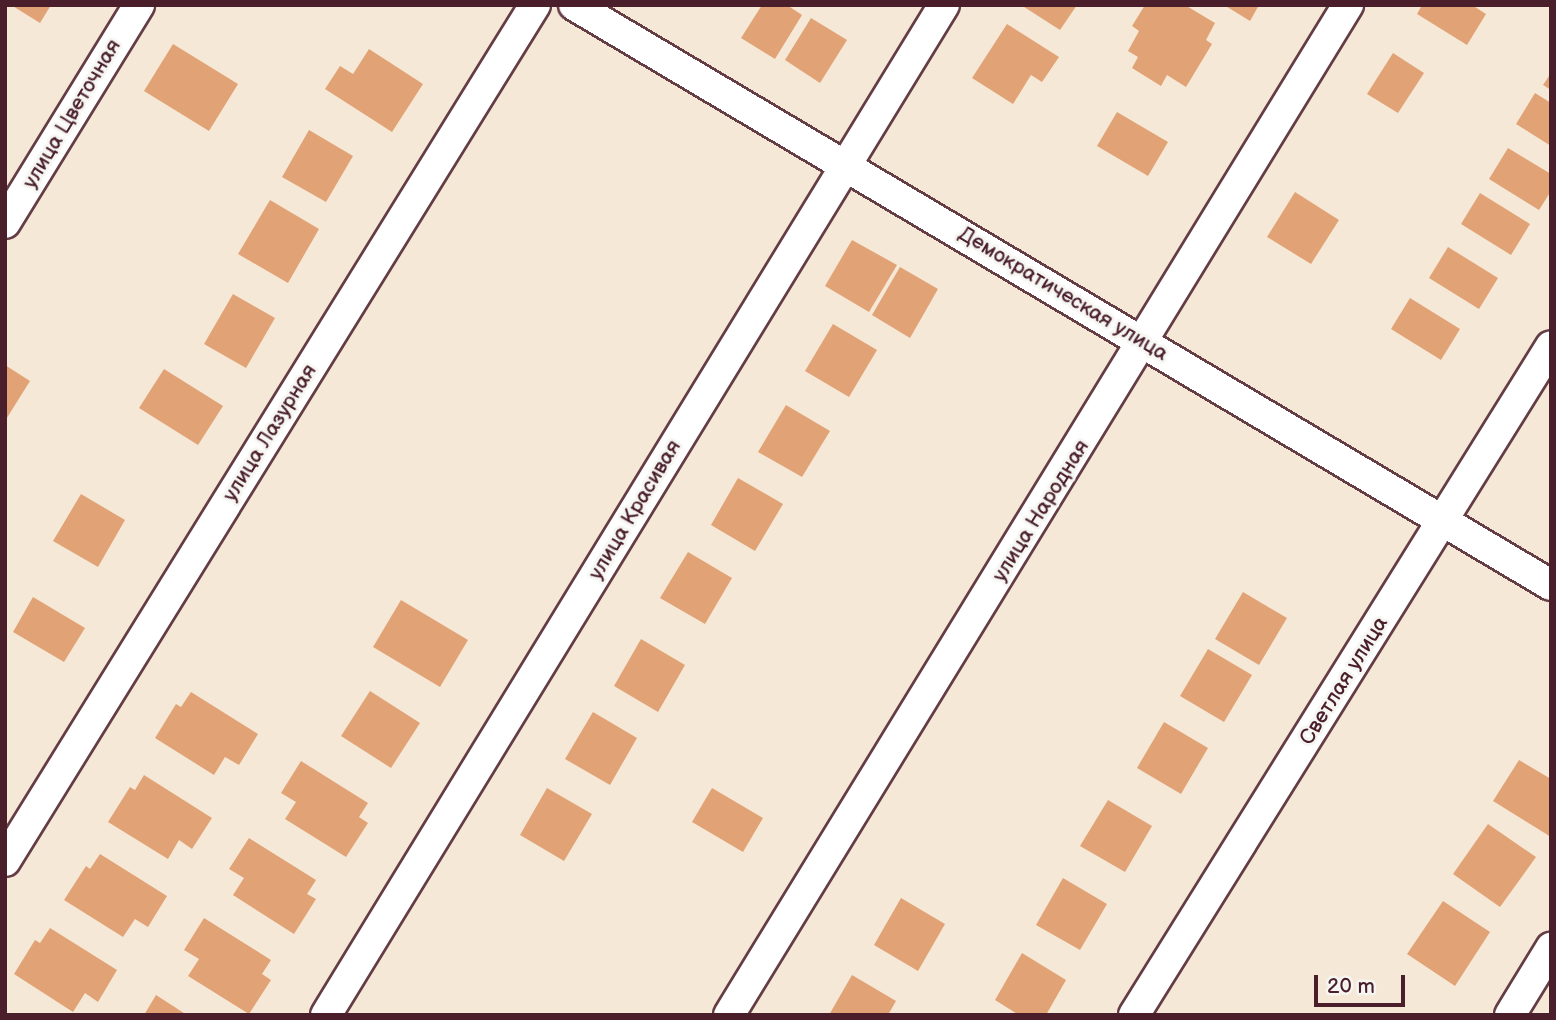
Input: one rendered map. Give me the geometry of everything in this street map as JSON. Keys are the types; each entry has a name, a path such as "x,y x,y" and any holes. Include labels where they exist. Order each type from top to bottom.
{"street":[{"name":"улица Цветочная","path":"5,223 139,5"},
{"name":"улица Лазурная","path":"5,861 535,5"},
{"name":"Демократическая улица","path":"574,5 1551,585"},
{"name":"улица Красивая","path":"326,1015 944,5"},
{"name":"улица Народная","path":"729,1015 1145,342 1348,5"},
{"name":"Светлая улица","path":"1135,1015 1551,346"},
{"path":"1510,1015 1551,948"}],"building":[{"path":"11,5 51,5 40,23"},
{"path":"762,5 787,5 802,15 775,59 741,38"},
{"path":"1021,5 1077,5 1060,30"},
{"path":"1145,5 1185,5 1215,23 1206,40 1212,44 1186,87 1167,75 1161,86 1132,68 1138,57 1128,51 1139,31 1132,26"},
{"path":"1224,5 1259,5 1250,21"},
{"path":"1422,5 1472,5 1486,14 1467,45 1417,14"},
{"path":"811,18 847,40 820,83 785,60"},
{"path":"1007,24 1059,57 1042,82 1031,75 1013,104 972,78"},
{"path":"173,44 238,84 209,131 144,91"},
{"path":"369,49 423,84 392,132 325,89 340,66 353,74"},
{"path":"1393,53 1424,73 1398,113 1367,94"},
{"path":"1551,73 1551,90 1543,85"},
{"path":"1535,93 1551,103 1551,146 1516,124"},
{"path":"1117,112 1168,142 1148,176 1097,146"},
{"path":"309,130 353,156 326,202 282,177"},
{"path":"1508,148 1551,174 1551,191 1539,210 1489,179"},
{"path":"1295,192 1339,220 1311,264 1267,237"},
{"path":"1480,193 1530,224 1511,255 1461,224"},
{"path":"270,200 319,229 288,283 238,254"},
{"path":"852,240 897,265 869,312 825,286"},
{"path":"1448,247 1498,278 1479,309 1429,278"},
{"path":"900,267 938,289 910,338 872,315"},
{"path":"233,294 275,318 246,368 204,344"},
{"path":"1410,298 1460,329 1441,360 1391,329"},
{"path":"833,324 877,350 849,397 805,371"},
{"path":"5,365 30,381 5,421"},
{"path":"164,369 223,406 198,445 139,408"},
{"path":"786,405 830,431 802,477 758,452"},
{"path":"738,478 783,504 755,551 711,525"},
{"path":"81,494 125,520 98,567 53,541"},
{"path":"688,552 732,578 705,624 660,598"},
{"path":"1243,592 1287,618 1259,665 1215,639"},
{"path":"33,597 85,628 64,662 13,632"},
{"path":"401,600 468,640 440,687 373,647"},
{"path":"641,639 685,665 658,712 614,686"},
{"path":"1208,649 1252,675 1224,722 1180,696"},
{"path":"370,691 420,723 391,768 341,736"},
{"path":"191,692 258,734 239,765 225,757 214,775 155,738 176,704 181,707"},
{"path":"593,712 637,738 610,785 565,759"},
{"path":"1164,722 1208,748 1181,794 1137,768"},
{"path":"1519,760 1551,779 1551,837 1493,801"},
{"path":"301,761 368,803 359,817 368,823 346,857 285,819 296,802 281,793"},
{"path":"144,775 212,818 192,849 179,840 168,859 108,822 130,787 135,790"},
{"path":"547,788 592,814 564,861 520,835"},
{"path":"712,788 763,818 743,852 692,822"},
{"path":"1108,800 1152,826 1125,872 1080,846"},
{"path":"1488,824 1536,857 1500,907 1453,874"},
{"path":"249,838 316,880 307,894 316,899 294,934 233,895 244,878 229,869"},
{"path":"100,854 167,896 148,927 135,919 123,937 64,900 86,866 90,869"},
{"path":"1063,878 1107,904 1080,950 1036,925"},
{"path":"901,898 945,924 918,971 874,945"},
{"path":"1443,901 1490,932 1455,986 1407,954"},
{"path":"204,918 271,960 262,974 271,980 249,1014 188,976 199,959 184,950"},
{"path":"50,928 117,970 98,1002 85,993 73,1012 14,974 35,940 40,943"},
{"path":"1022,953 1066,980 1046,1015 1019,1015 995,1000"},
{"path":"852,975 896,1001 888,1015 829,1015"},
{"path":"156,995 187,1015 144,1015"}]}
